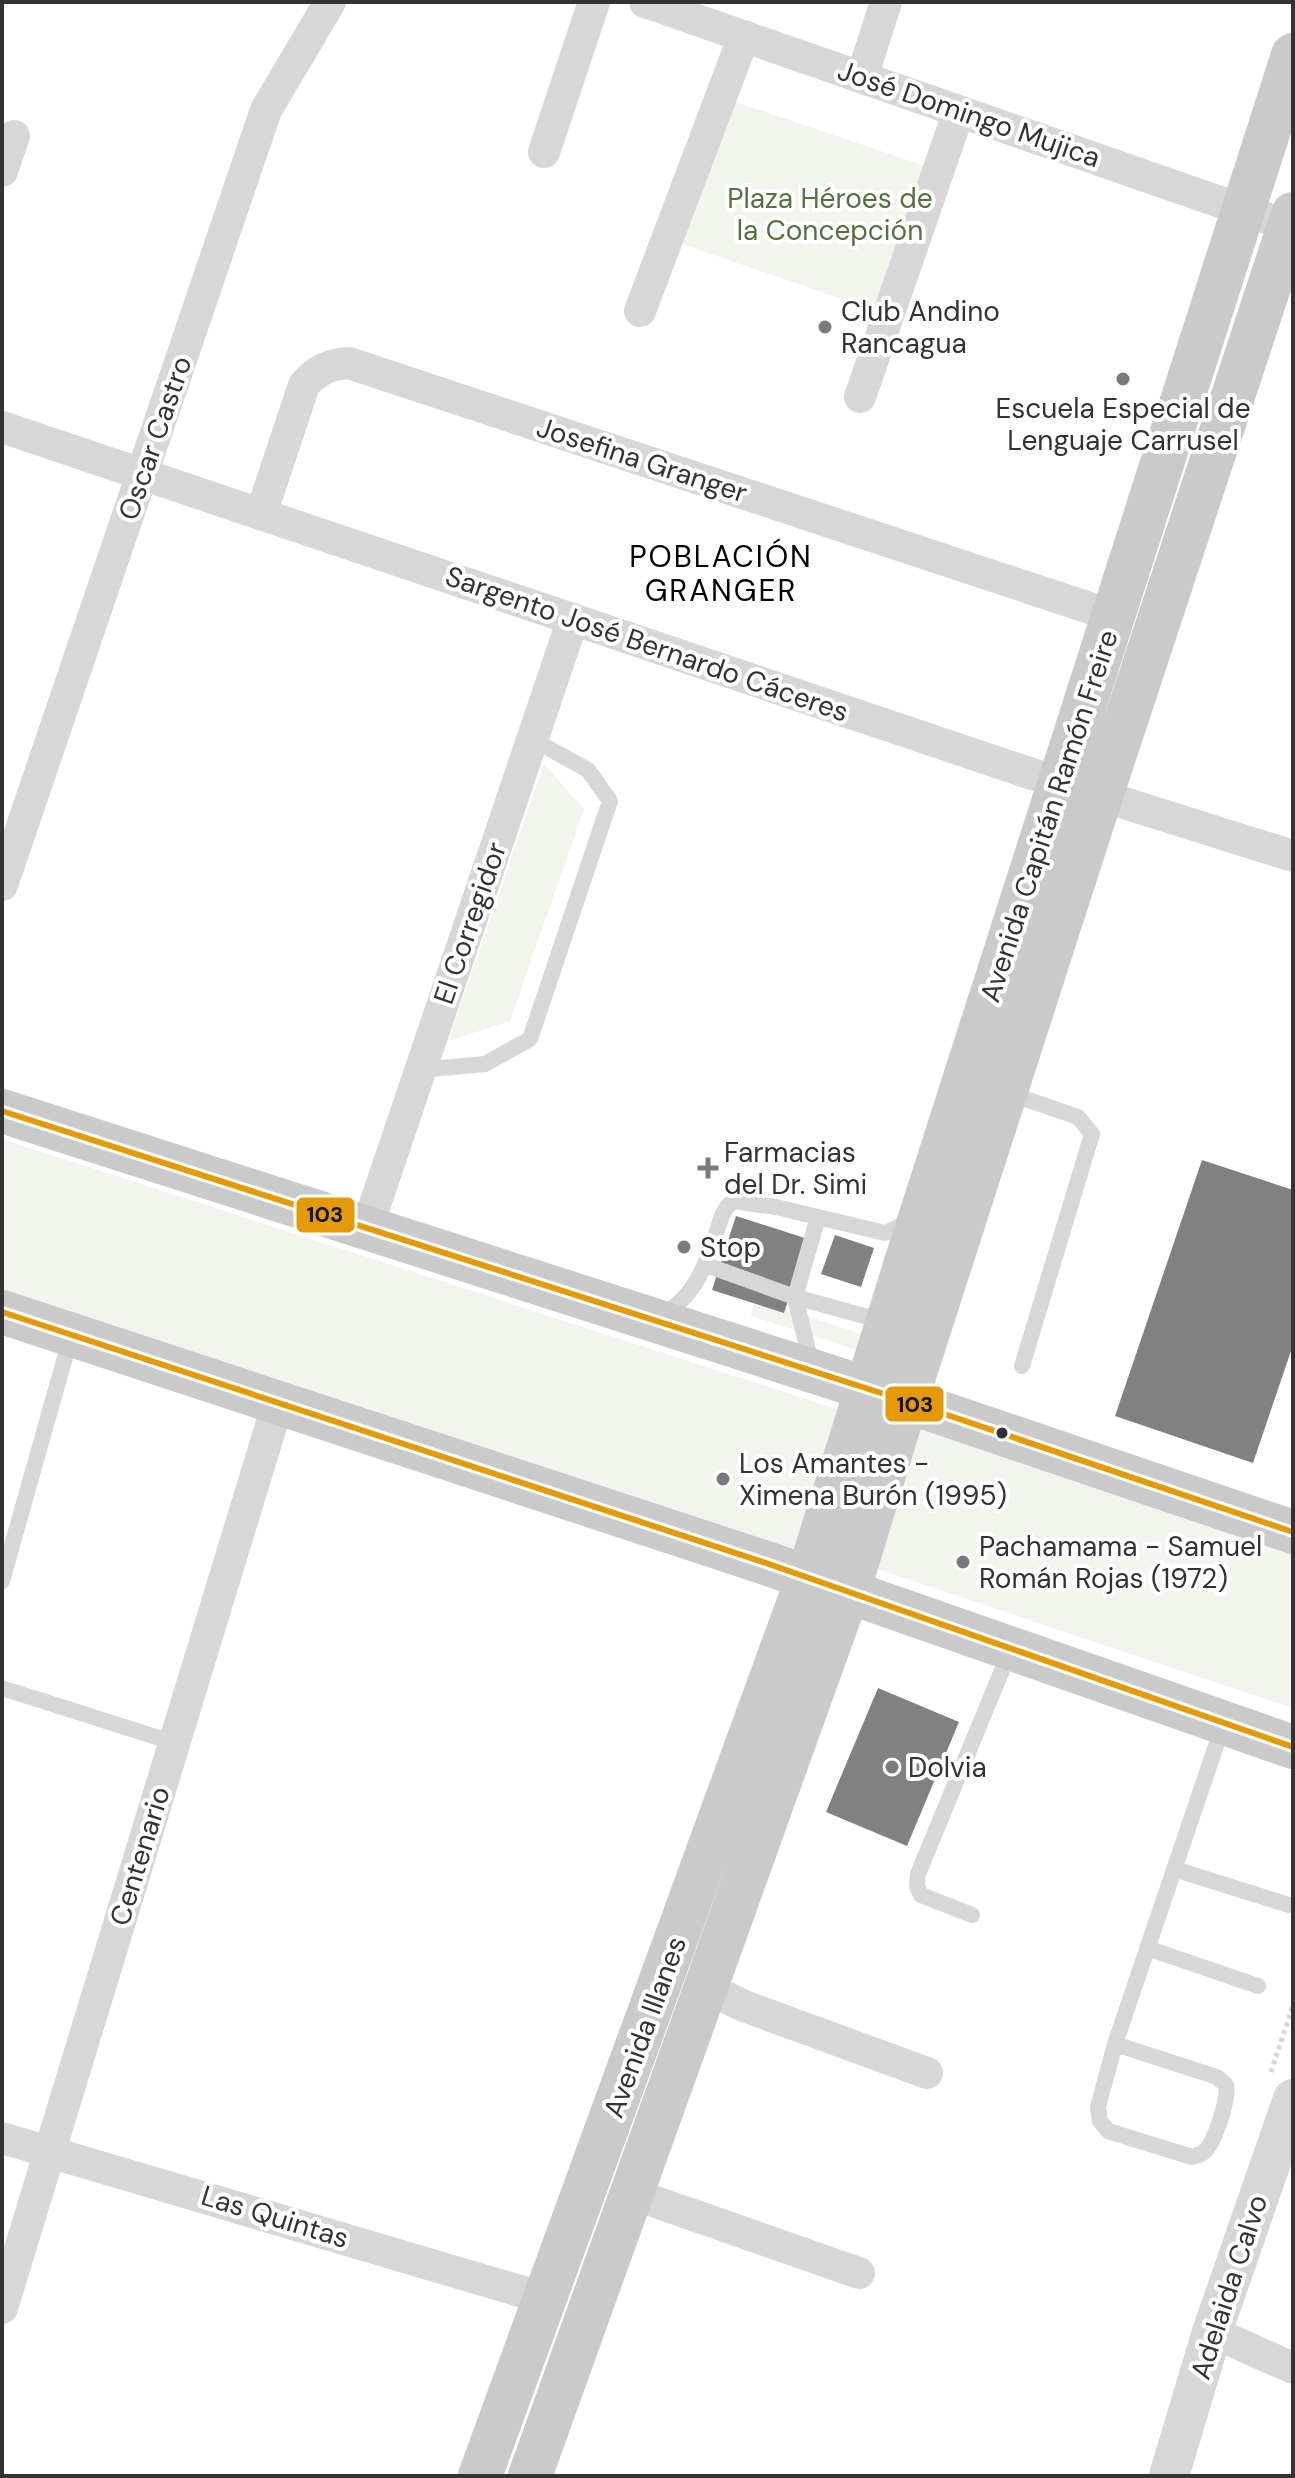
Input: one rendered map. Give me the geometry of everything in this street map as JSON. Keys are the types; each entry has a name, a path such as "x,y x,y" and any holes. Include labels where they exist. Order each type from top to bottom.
{"main road":[{"name":"Avenida Capitán Ramón Freire","path":"886,1395 888,1322 1293,55"},
{"name":"Avenida Capitán Ramón Freire","path":"828,1585 886,1395 1006,1092 1292,222"},
{"path":"2,1111 886,1395 1293,1532"},
{"path":"2,1312 828,1585 1293,1747"},
{"name":"Avenida Illanes","path":"530,2476 707,1988 828,1585"},
{"name":"Avenida Illanes","path":"480,2476 828,1585"}],"street":[{"name":"Oscar Castro","path":"2,885 266,110 330,2"},
{"path":"544,152 594,2"},
{"name":"José Domingo Mujica","path":"645,2 1244,210 1292,222"},
{"path":"862,77 886,2"},
{"path":"640,311 744,36"},
{"path":"860,397 959,111"},
{"path":"2,171 14,136"},
{"name":"Josefina Granger","path":"261,514 304,385 323,368 349,363 1114,616"},
{"name":"Sargento José Bernardo Cáceres","path":"2,427 1101,796 1293,856"},
{"name":"El Corregidor","path":"367,1228 573,619"},
{"name":"Centenario","path":"2,2308 278,1403"},
{"path":"707,1988 744,2006 927,2073"},
{"name":"Adelaida Calvo","path":"1169,2476 1212,2332 1293,2099"},
{"name":"Las Quintas","path":"2,2138 547,2299"},
{"path":"633,2194 859,2273"},
{"path":"1212,2332 1293,2368"}],"lane":[{"path":"420,1070 485,1064 530,1039 610,801 588,770 532,739"},
{"path":"1006,1092 1078,1117 1087,1124 1092,1134 1022,1366"},
{"path":"652,1319 673,1309 687,1296 706,1265 725,1207 733,1201 776,1207 885,1233 895,1231 921,1215"},
{"path":"813,1372 795,1297 818,1217"},
{"path":"706,1265 795,1297 888,1322"},
{"path":"2,1581 71,1335"},
{"path":"972,1915 921,1895 917,1886 918,1874 1011,1648"},
{"path":"2,1688 175,1743"},
{"path":"1115,2044 1217,2077 1226,2085 1228,2096 1204,2153 1192,2157 1108,2131 1100,2121 1098,2107 1115,2044 1224,1722"},
{"path":"1174,1869 1289,1905"},
{"path":"1147,1948 1258,1986"}],"green space":[{"name":"Plaza Héroes de la Concepción","path":"724,98 928,167 877,311 673,241"},
{"path":"544,764 584,809 510,1021 448,1041"},
{"path":"2,1139 843,1411 796,1562 2,1300"},
{"path":"898,1238 863,1352 751,1316 755,1299 861,1334 887,1247"},
{"path":"915,1420 1293,1548 1293,1708 871,1567"}],"building":[{"path":"1202,1160 1293,1190 1293,1345 1253,1463 1115,1416"},
{"path":"736,1216 808,1239 784,1313 712,1290"},
{"path":"835,1235 874,1248 861,1287 821,1274"},
{"name":"Dolvia","path":"878,1688 959,1722 907,1846 826,1812"}],"transit line":[{"name":"103","path":"2,1111 906,1401 1293,1532"},
{"name":"103","path":"2,1312 766,1563 1293,1747"}],"place":[{"name":"Club Andino Rancagua","path":"825,327"},
{"name":"Escuela Especial de Lenguaje Carrusel","path":"1123,379"},
{"name":"Farmacias del Dr. Simi","path":"708,1168"},
{"name":"Stop","path":"684,1247"},
{"name":"Los Amantes - Ximena Burón (1995)","path":"723,1479"},
{"name":"Pachamama - Samuel Román Rojas (1972)","path":"963,1562"},
{"name":"Dolvia","path":"892,1767"}],"district":[{"name":"POBLACIÓN GRANGER","path":"721,573"}]}
